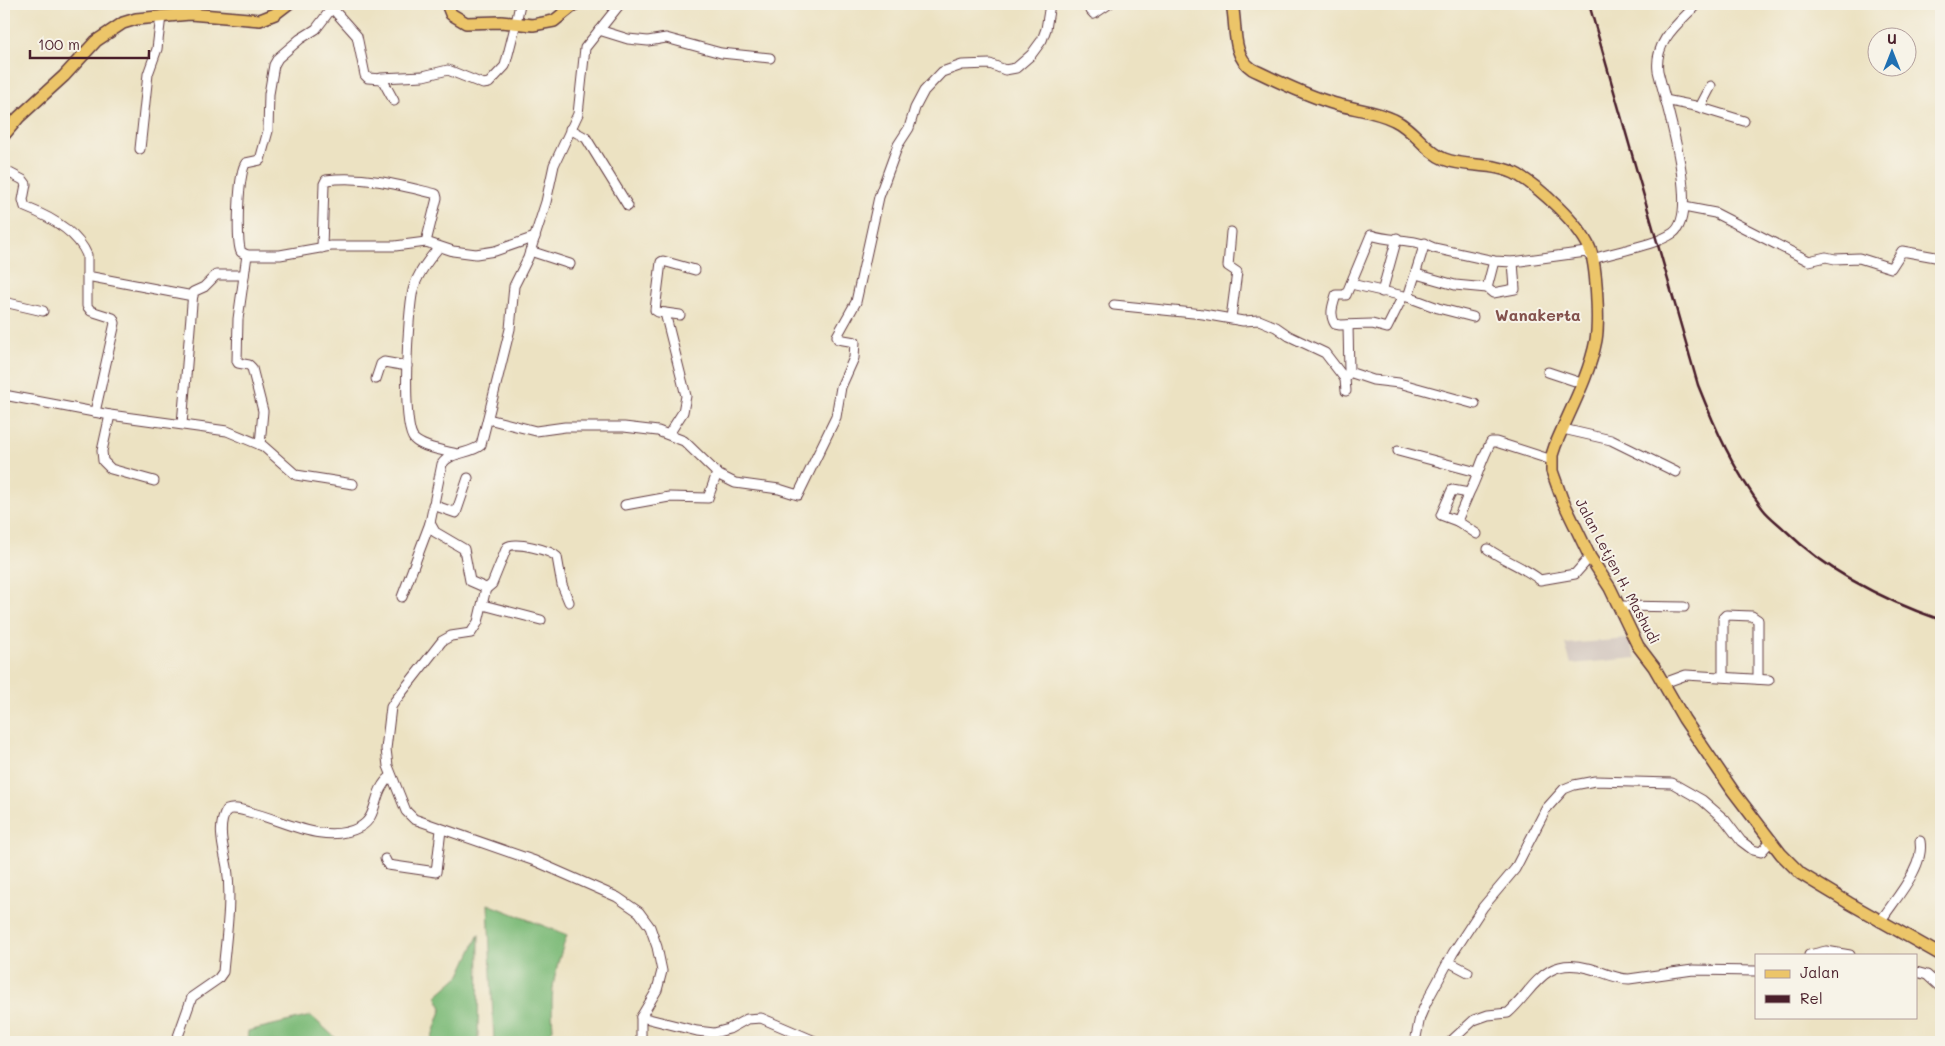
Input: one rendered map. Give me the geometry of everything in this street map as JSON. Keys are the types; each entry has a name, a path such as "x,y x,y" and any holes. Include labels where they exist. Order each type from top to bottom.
{"main road":[{"path":"4,135 18,117 64,76 96,41 112,29 136,19 190,14 260,20 275,14 288,4"},
{"path":"447,4 451,14 466,23 517,22 533,25 554,22 575,4"},
{"name":"Jalan Letjen H. Mashudi","path":"1233,4 1236,42 1244,64 1308,94 1395,120 1412,131 1442,158 1457,163 1498,168 1517,174 1536,188 1572,222 1589,246 1593,259 1596,338 1581,383 1555,446 1552,471 1562,499 1590,557 1620,606 1638,646 1664,683 1684,719 1733,791 1781,854 1801,874 1880,922 1941,955"}],"street":[{"path":"520,4 505,66 487,84 448,70 423,76 371,78 366,75 357,36 333,6 316,29 300,39 278,58 274,65 264,146 258,162 244,165 239,184 239,247 241,252 247,255 299,254 322,248 368,244 395,246 426,242 464,254 486,254 535,237"},
{"path":"402,597 430,523 442,464 446,458 474,450 481,445 510,329 514,286 535,237 546,202 554,165 578,114 585,48 620,4"},
{"path":"488,419 536,431 565,427 649,429 669,434 691,447 717,473 740,485 779,489 798,495 836,417 841,387 853,362 855,342 838,338 837,336 856,302 879,197 898,145 911,125 915,108 929,83 935,77 951,68 985,64 1005,70 1016,68 1031,55 1042,40 1047,26 1050,4"},
{"path":"1085,4 1094,14 1110,4"},
{"path":"1425,243 1416,274 1387,328 1372,324 1335,324 1332,319 1332,310 1336,295 1346,295 1371,235 1381,238 1397,238 1425,243 1434,248 1494,261 1513,262 1586,252 1593,259 1670,235 1682,222 1684,207 1681,168 1657,63 1660,48 1668,34 1697,4"},
{"path":"140,149 148,74 157,49 161,16"},
{"path":"599,30 628,39 648,41 666,38 712,51 770,58"},
{"path":"381,78 394,101"},
{"path":"1700,107 1711,86"},
{"path":"1665,100 1700,107 1744,121"},
{"path":"570,129 586,138 628,206"},
{"path":"4,170 23,180 26,184 23,200 25,207 53,219 84,248 87,255 87,306 91,311 112,318 115,323 95,412"},
{"path":"322,248 324,184 326,180 339,179 363,179 436,194 437,198 426,242"},
{"path":"1684,207 1715,213 1809,260 1823,257 1835,260 1859,258 1891,268 1902,251 1941,258"},
{"path":"1231,232 1228,266 1237,272 1231,318"},
{"path":"1382,292 1397,238"},
{"path":"439,247 429,259 413,288 409,318 406,397 411,435 419,442 458,454"},
{"path":"530,252 570,264"},
{"path":"247,255 238,319 237,361 252,368 263,411 260,444"},
{"path":"680,315 655,310 661,261 695,270"},
{"path":"1487,288 1494,261"},
{"path":"1416,274 1454,284 1487,288 1492,293 1515,289 1513,262"},
{"path":"182,424 194,290 204,287 216,275 244,275"},
{"path":"87,276 193,296"},
{"path":"1351,284 1405,296 1438,308 1473,317"},
{"path":"4,302 43,311"},
{"path":"1114,305 1231,318 1243,321 1258,320 1276,327 1289,336 1325,353 1347,375 1399,383 1475,404"},
{"path":"665,313 686,396 683,412 669,434"},
{"path":"1346,391 1348,325"},
{"path":"376,379 381,364 384,362 407,366"},
{"path":"1548,372 1581,383"},
{"path":"4,395 110,416 228,430 260,444 296,475 353,484"},
{"path":"110,416 102,451 103,460 111,469 154,481"},
{"path":"1563,428 1611,440 1676,472"},
{"path":"1457,521 1477,472 1479,462 1490,442 1496,442 1552,460"},
{"path":"1398,451 1477,472"},
{"path":"625,505 669,497 708,498 717,473"},
{"path":"433,505 456,513 468,478"},
{"path":"1469,493 1452,490 1441,515 1457,521 1477,534"},
{"path":"430,523 435,532 464,549 470,581 486,589"},
{"path":"569,602 562,584 557,557 552,553 517,544 507,547 492,584 486,589 483,605 474,630 467,634 451,636 442,641 394,701 391,708 386,749 390,777 409,815 441,830 477,840 617,897 639,912 650,927 658,947 662,971 657,990 642,1017 641,1042"},
{"path":"1488,549 1504,560 1528,570 1540,580 1575,574 1590,557"},
{"path":"483,605 541,620"},
{"path":"1620,606 1684,607"},
{"path":"1723,675 1723,618 1726,615 1752,616 1758,620 1758,678"},
{"path":"1664,683 1686,675 1723,675 1769,680"},
{"path":"176,1042 192,997 214,982 222,972 229,897 222,840 224,818 227,810 237,809 261,814 300,829 324,834 352,830 361,827 372,816 379,789 390,777"},
{"path":"1416,1042 1420,1017 1426,1003 1470,924 1515,869 1546,809 1555,796 1574,784 1595,781 1672,783 1702,800 1725,820 1741,840 1753,850 1761,852 1772,840"},
{"path":"385,859 388,865 436,872 441,830"},
{"path":"1880,922 1916,868 1922,851 1920,841"},
{"path":"1813,954 1826,951 1844,954"},
{"path":"1449,962 1468,972"},
{"path":"1450,1042 1474,1020 1488,1015 1508,1013 1536,981 1559,968 1586,967 1619,978 1629,979 1693,970 1755,971"},
{"path":"1918,973 1927,975 1941,988"},
{"path":"642,1017 697,1031 714,1033 729,1029 747,1019 761,1018 817,1042"}],"shaded area":[{"path":"1628,639 1636,658 1571,664 1565,644"}],"green space":[{"path":"488,904 567,935 554,981 552,1002 553,1029 543,1042 494,1042"},
{"path":"479,934 478,1042 430,1042 442,1008 436,996 460,975"},
{"path":"311,1016 340,1042 247,1042 248,1031"}],"railway":[{"path":"1589,4 1698,385 1718,433 1743,480 1765,512 1802,545 1838,572 1898,604 1941,620"}],"district":[{"name":"Wanakerta","path":"1538,314"}]}
